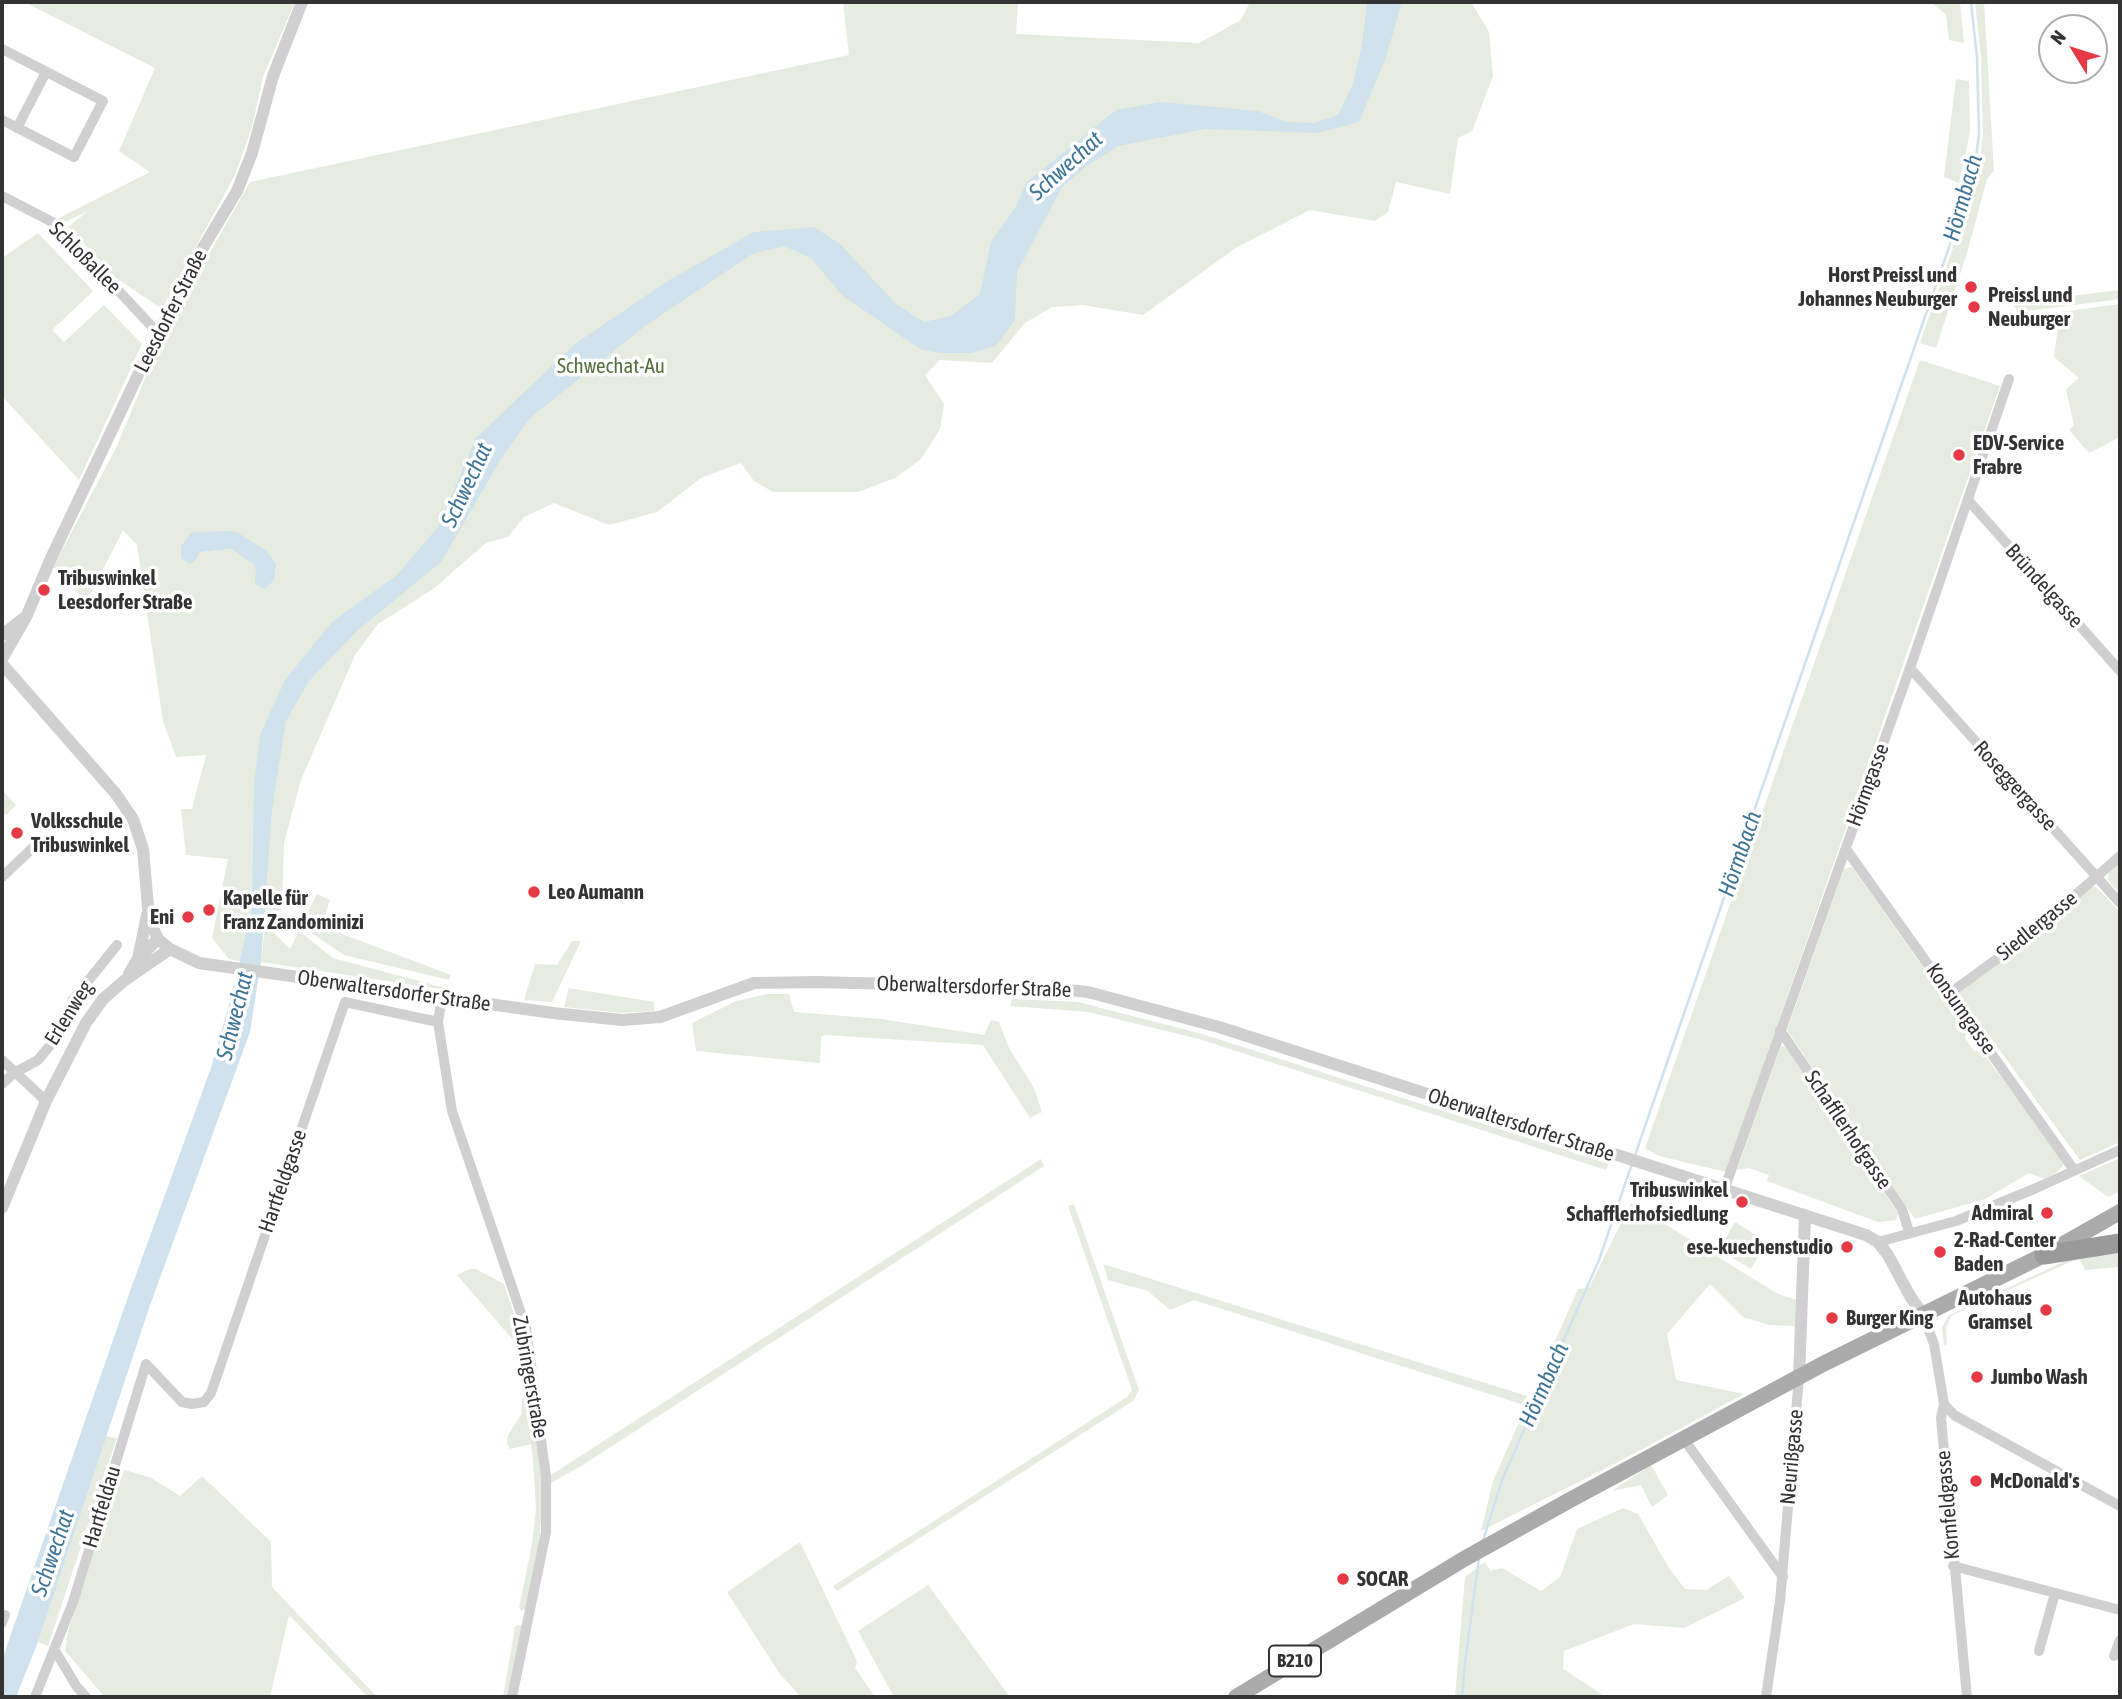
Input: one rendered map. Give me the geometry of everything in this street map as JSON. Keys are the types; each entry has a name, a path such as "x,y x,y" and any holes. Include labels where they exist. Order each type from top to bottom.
{"highway":[{"path":"2044,1255 2120,1243"}],"main road":[{"name":"B210","path":"1236,1697 1464,1559 1683,1438 2044,1255 2120,1212"}],"street":[{"name":"Leesdorfer Straße","path":"2,662 27,615 51,558 158,333 198,256 237,191 252,153 273,76 302,2"},
{"path":"2,49 103,101 74,157 2,120"},
{"path":"17,128 46,72"},
{"name":"Schloßallee","path":"2,196 56,224 158,333"},
{"name":"Hörmgasse","path":"1724,1191 2010,379"},
{"name":"Bründelgasse","path":"1968,500 2120,671"},
{"name":"Leesdorfer Straße","path":"2,635 27,615"},
{"path":"2,662 116,794 133,819 143,849 148,908 158,939 137,960 125,980"},
{"name":"Roseggergasse","path":"1910,668 2120,903"},
{"path":"2,877 41,840"},
{"name":"Konsumgasse","path":"1846,849 2074,1170"},
{"name":"Siedlergasse","path":"1950,993 2030,935 2120,856"},
{"path":"137,960 148,908"},
{"name":"Oberwaltersdorfer Straße","path":"158,939 184,957 218,966 622,1020 660,1017 754,983 1048,988 1088,992 1219,1027 1866,1235 1878,1242"},
{"name":"Erlenweg","path":"2,1084 14,1073 38,1060 62,1031 72,1002 117,945"},
{"path":"2,1208 46,1101 86,1023 103,999 170,949"},
{"path":"439,1022 442,997"},
{"name":"Hartfeldgasse","path":"146,1364 182,1402 204,1402 211,1393 345,1002 439,1022"},
{"name":"Zubringerstraße","path":"439,1022 452,1111 526,1328 546,1477 546,1531 512,1697"},
{"name":"Schafflerhofgasse","path":"1780,1030 1902,1209 1909,1232"},
{"path":"2,1060 46,1101"},
{"path":"1923,1315 1878,1242 1956,1221 2120,1150"},
{"name":"Neurißgasse","path":"1766,1697 1783,1577 1799,1377 1805,1216"},
{"name":"Kornfeldgasse","path":"1923,1315 1934,1344 1944,1404 1941,1418 1967,1697"},
{"name":"Hartfeldau","path":"35,1697 73,1602 146,1364"},
{"path":"1944,1404 1954,1415 2120,1506"},
{"path":"1683,1438 1783,1577"},
{"path":"1953,1566 2120,1610"},
{"path":"2039,1651 2055,1593"},
{"path":"2114,1656 2120,1640"},
{"path":"54,1648 86,1697"}],"green space":[{"path":"24,2 295,2 263,77 252,127 235,175 162,309 116,278 68,227 88,211 63,223 57,219 150,172 119,151 155,68"},
{"name":"Schwechat-Au","path":"843,2 1018,2 1016,34 1199,43 1241,20 1250,2 1471,2 1489,32 1493,76 1472,131 1458,138 1450,194 1396,182 1388,212 1375,221 1310,210 1237,247 1143,315 1083,305 1052,307 1025,323 992,363 940,360 925,375 944,404 940,429 921,459 895,478 858,492 773,492 754,481 741,463 701,478 657,512 609,525 554,503 524,517 508,537 486,543 433,589 378,624 355,655 301,780 284,843 282,908 270,918 274,933 290,949 299,931 333,958 447,990 261,962 265,925 239,961 229,959 212,938 228,859 186,855 181,809 192,809 206,755 176,757 163,721 137,545 123,530 89,597 82,598 53,567 116,448 164,333 250,182 849,55","holes":["235,531 274,580 256,571 254,565 231,549 200,552"]},
{"path":"1931,2 1960,2 1964,43 1949,40 1946,15"},
{"path":"1975,2 1984,2 1994,171 1987,179 1967,253 1936,348 1920,343 1978,176 1983,135 1981,57"},
{"path":"1956,79 1969,81 1970,132 1959,183 1944,177"},
{"path":"38,233 93,291 52,330 64,342 104,305 142,344 79,480 2,396 2,258"},
{"path":"2120,290 2120,299 2019,312 2011,303"},
{"path":"2120,304 2120,437 2089,453 2069,430 2074,425 2066,389 2079,378 2054,357 2060,312"},
{"path":"1920,360 2000,386 1726,1172 1659,1156 1645,1148"},
{"path":"2,790 16,805 6,815 2,810"},
{"path":"2120,860 2120,894 2108,880 2109,870"},
{"path":"1852,867 1967,1029 1965,1038 1974,1051 1982,1052 2064,1159 2063,1166 2057,1172 2045,1179 2029,1173 1985,1199 1915,1219 1787,1030 1844,869"},
{"path":"2095,886 2120,912 2120,1142 2080,1160 1957,992"},
{"path":"317,894 330,900 321,926 451,975 449,980 344,955 301,926"},
{"path":"572,941 581,941 552,1002 524,1000 535,964 557,965"},
{"path":"569,988 654,1002 654,1011 621,1013 564,1007"},
{"path":"767,994 789,994 794,1012 881,1019 984,1035 991,1020 999,1022 1009,1048 1034,1088 1042,1112 1030,1118 983,1045 825,1035 821,1037 820,1063 696,1051 692,1023 736,1001"},
{"path":"1012,999 1078,1002 1202,1034 1609,1164 1606,1170 1199,1039 1088,1012 1010,1006"},
{"path":"1781,1046 1788,1048 1898,1213 1896,1220 1878,1222 1767,1181 1769,1175 1749,1168 1737,1170"},
{"path":"2120,1158 2120,1191 2108,1197 2079,1176"},
{"path":"1041,1159 1044,1166 586,1463 551,1483 551,1475"},
{"path":"1631,1203 1776,1293 1796,1300 1795,1326 1769,1325 1743,1317 1710,1284 1667,1334 1676,1380 1744,1394 1622,1460 1481,1531 1493,1481 1578,1289 1589,1288"},
{"path":"1074,1204 1139,1390 1133,1401 837,1591 833,1586 1127,1397 1132,1390 1068,1206"},
{"path":"1735,1222 1767,1242 1751,1269 1719,1250"},
{"path":"2120,1249 2120,1267 2085,1270 2079,1258 1951,1316 1946,1328 1947,1344 1944,1345 1942,1328 1948,1316 2069,1259"},
{"path":"1103,1264 1527,1396 1524,1405 1194,1300 1170,1310 1148,1291 1108,1280"},
{"path":"476,1269 504,1284 521,1335 527,1364 540,1456 542,1506 539,1546 526,1609 521,1611 519,1608 536,1508 531,1444 510,1449 507,1443 508,1435 521,1415 523,1393 513,1340 457,1275"},
{"path":"106,1436 117,1438 48,1646 38,1642"},
{"path":"1651,1465 1668,1495 1652,1507 1641,1485 1612,1491"},
{"path":"119,1468 151,1478 180,1496 202,1476 271,1542 272,1587 377,1697 368,1697 289,1615 270,1697 105,1697 65,1651 68,1631"},
{"path":"1623,1508 1638,1514 1669,1568 1685,1589 1706,1590 1729,1576 1745,1598 1684,1628 1634,1624 1564,1651 1563,1669 1603,1695 1601,1697 1455,1697 1465,1577 1485,1562 1490,1571 1502,1568 1541,1591 1560,1577 1577,1529"},
{"path":"800,1542 857,1661 855,1668 875,1697 801,1697 780,1674 727,1592"},
{"path":"928,1585 1010,1697 894,1697 858,1631"},
{"path":"523,1625 509,1697 503,1697 515,1627"}],"water":[{"name":"Schwechat","path":"1367,2 1402,2 1386,57 1359,122 1317,133 1205,129 1118,146 1085,167 1062,187 1017,272 1015,320 996,346 971,353 941,353 920,349 842,295 811,258 784,246 752,254 645,326 530,418 501,459 441,562 358,630 309,681 286,721 272,809 261,962 250,1032 149,1308 38,1642 16,1697 2,1697 2,1660 212,1065 234,986 252,907 254,784 260,735 285,680 332,622 397,575 438,527 476,438 575,344 666,282 754,232 814,227 840,244 896,304 924,322 951,316 980,294 991,242 1015,208 1027,182 1116,110 1161,102 1258,111 1286,122 1314,123 1338,115 1353,84 1362,45"},
{"path":"235,531 267,551 276,564 274,580 265,589 255,584 254,565 231,549 200,552 190,564 181,558 181,546 192,532"}],"waterway":[{"name":"Hörmbach","path":"1634,1158 1974,175 1979,134 1977,58 1971,2"},
{"name":"Hörmbach","path":"1483,1541 1502,1480 1599,1260 1632,1164"},
{"name":"Hörmbach","path":"1462,1697 1479,1558"}],"place":[{"name":"Horst Preissl und Johannes Neuburger","path":"1971,287"},
{"name":"Preissl und Neuburger","path":"1974,307"},
{"name":"EDV-Service Frabre","path":"1959,455"},
{"name":"Tribuswinkel Leesdorfer Straße","path":"44,590"},
{"name":"Volksschule Tribuswinkel","path":"17,833"},
{"name":"Leo Aumann","path":"534,892"},
{"name":"Kapelle für Franz Zandominizi","path":"209,910"},
{"name":"Eni","path":"188,917"},
{"name":"Tribuswinkel Schafflerhofsiedlung","path":"1742,1202"},
{"name":"Admiral","path":"2047,1213"},
{"name":"ese-kuechenstudio","path":"1847,1247"},
{"name":"2-Rad-Center Baden","path":"1940,1252"},
{"name":"Autohaus Gramsel","path":"2046,1310"},
{"name":"Burger King","path":"1832,1318"},
{"name":"Jumbo Wash","path":"1977,1377"},
{"name":"McDonald's","path":"1976,1481"},
{"name":"SOCAR","path":"1343,1579"}]}
